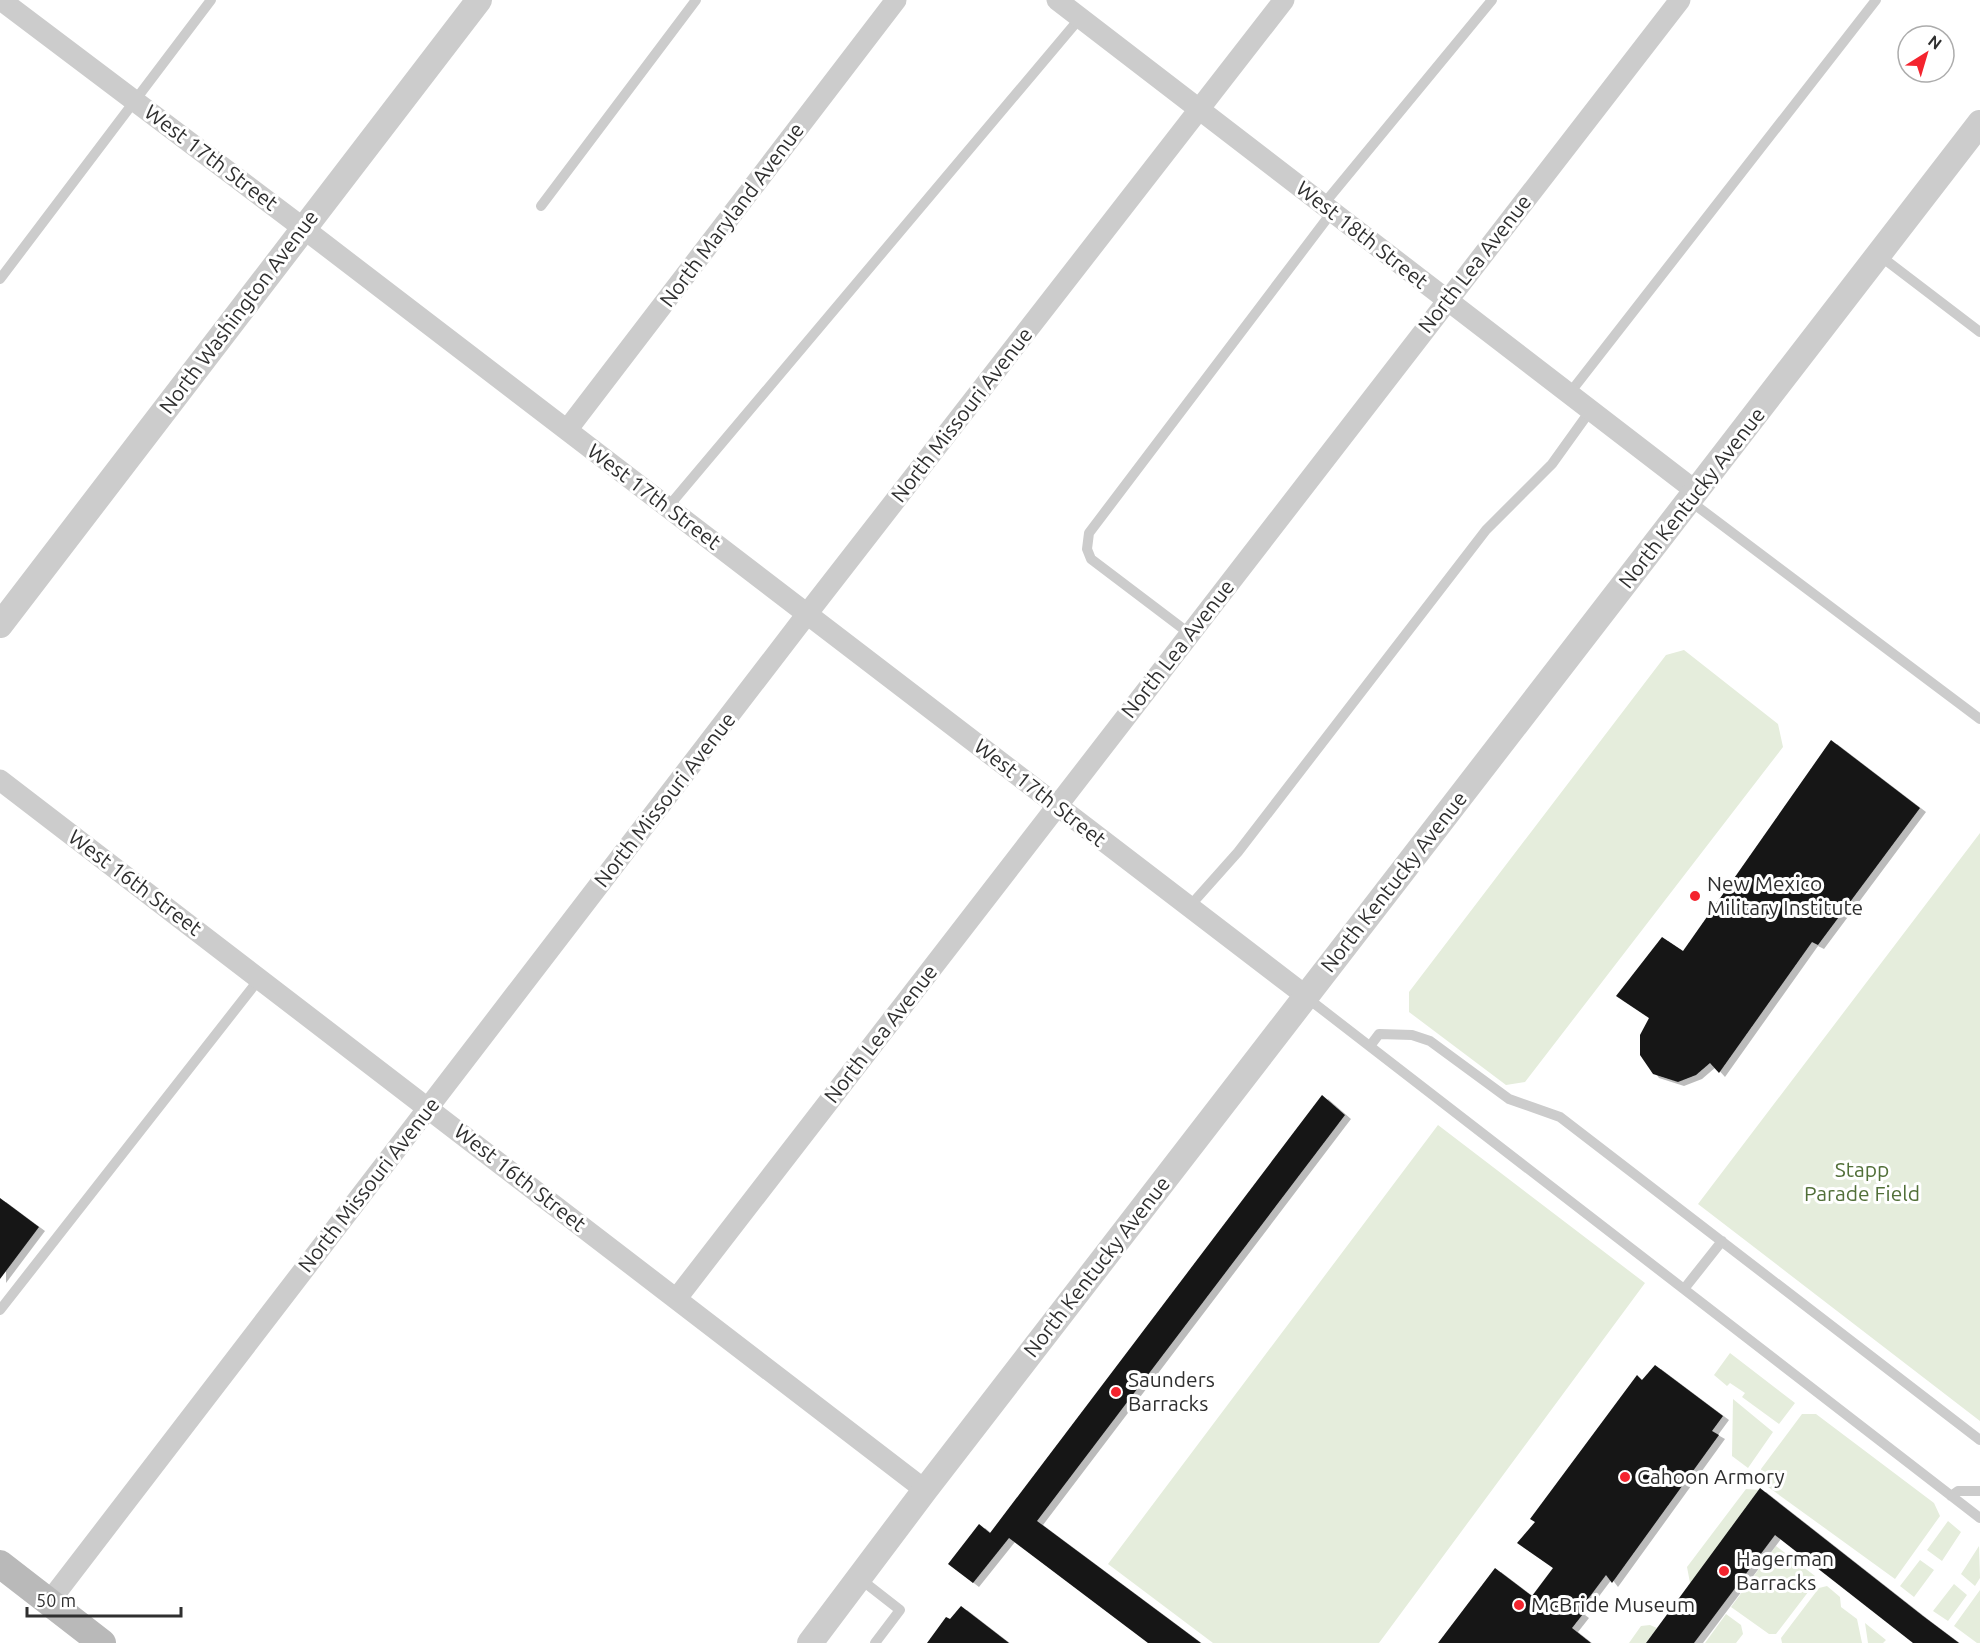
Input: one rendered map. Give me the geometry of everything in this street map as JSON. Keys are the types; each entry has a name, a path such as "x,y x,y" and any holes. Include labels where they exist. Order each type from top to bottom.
{"main road":[{"path":"0,1564 102,1643"}],"street":[{"name":"West 17th Street","path":"1,0 303,228 1306,996"},
{"name":"North Washington Avenue","path":"0,625 479,0"},
{"name":"North Maryland Avenue","path":"567,430 896,0"},
{"name":"North Missouri Avenue","path":"49,1602 807,614 1284,0"},
{"name":"North Lea Avenue","path":"677,1298 1680,0"},
{"name":"West 18th Street","path":"1068,6 1199,110 1569,394 1694,497"},
{"name":"North Kentucky Avenue","path":"810,1643 925,1490 1694,497 1980,123"},
{"name":"West 16th Street","path":"0,780 925,1490"}],"lane":[{"path":"0,279 212,0"},
{"path":"541,206 696,0"},
{"path":"1190,634 1091,559 1087,549 1089,533 1328,209 1492,0"},
{"path":"1569,394 1876,0"},
{"path":"668,507 1068,6"},
{"path":"1879,255 1980,332"},
{"path":"1189,908 1238,852 1486,530 1552,464 1590,411"},
{"path":"1694,497 1980,719"},
{"path":"0,1310 260,978"},
{"path":"1306,996 1980,1518"},
{"path":"1370,1046 1379,1034 1412,1035 1430,1041 1509,1099 1560,1117 1980,1440"},
{"path":"1684,1289 1722,1242"},
{"path":"1951,1496 1958,1491 1980,1491"},
{"path":"859,1578 900,1610 875,1643"}],"green space":[{"path":"1684,650 1778,724 1783,747 1525,1082 1506,1085 1409,1012 1409,992 1666,655"},
{"name":"Stapp Parade Field","path":"1980,833 1980,1421 1698,1204"},
{"path":"1438,1125 1645,1283 1379,1643 1213,1643 1108,1564"},
{"path":"1730,1353 1795,1403 1779,1424 1742,1397 1745,1393 1730,1383 1727,1386 1714,1375"},
{"path":"1733,1399 1773,1432 1748,1468 1732,1456"},
{"path":"1802,1414 1816,1414 1934,1503 1940,1516 1895,1579 1764,1484 1761,1469"},
{"path":"1746,1489 1762,1490 1691,1588 1687,1567"},
{"path":"1948,1521 1961,1532 1942,1561 1927,1550"},
{"path":"1776,1546 1815,1576 1815,1583 1776,1634 1769,1634 1731,1607"},
{"path":"1979,1546 1980,1578 1975,1586 1961,1574"},
{"path":"1920,1560 1934,1570 1914,1597 1900,1586"},
{"path":"1954,1584 1967,1595 1948,1621 1933,1611"},
{"path":"1827,1586 1840,1597 1841,1607 1857,1619 1862,1643 1782,1643 1781,1638 1819,1588"},
{"path":"1980,1590 1980,1643 1977,1643 1954,1626"},
{"path":"1726,1614 1741,1625 1743,1634 1736,1643 1705,1643"},
{"path":"1865,1623 1886,1640 1883,1643 1868,1643"},
{"path":"1650,1625 1657,1628 1646,1643 1629,1643 1641,1626"}],"building":[{"path":"1831,740 1920,808 1818,945 1812,942 1719,1073 1710,1063 1696,1075 1678,1082 1653,1074 1640,1055 1640,1035 1649,1018 1616,996 1662,937 1683,951"},
{"name":"Saunders Barracks","path":"1322,1095 1345,1115 1037,1521 1201,1643 1148,1643 1009,1538 973,1583 948,1564 979,1524 990,1533"},
{"path":"0,1198 39,1227 0,1279"},
{"name":"Cahoon Armory","path":"1655,1365 1723,1416 1712,1431 1719,1435 1612,1583 1606,1575 1579,1611 1583,1614 1572,1628 1591,1643 1438,1643 1495,1568 1532,1596 1553,1568 1517,1543 1535,1522 1530,1519 1637,1375 1642,1380"},
{"name":"Hagerman Barracks","path":"1760,1488 1959,1643 1913,1643 1775,1535 1694,1643 1646,1643"},
{"path":"961,1606 1009,1643 927,1643 946,1617 950,1619"}],"place":[{"name":"New Mexico Military Institute","path":"1695,896"},
{"name":"Saunders Barracks","path":"1116,1392"},
{"name":"Cahoon Armory","path":"1625,1477"},
{"name":"Hagerman Barracks","path":"1724,1571"},
{"name":"McBride Museum","path":"1519,1605"}]}
